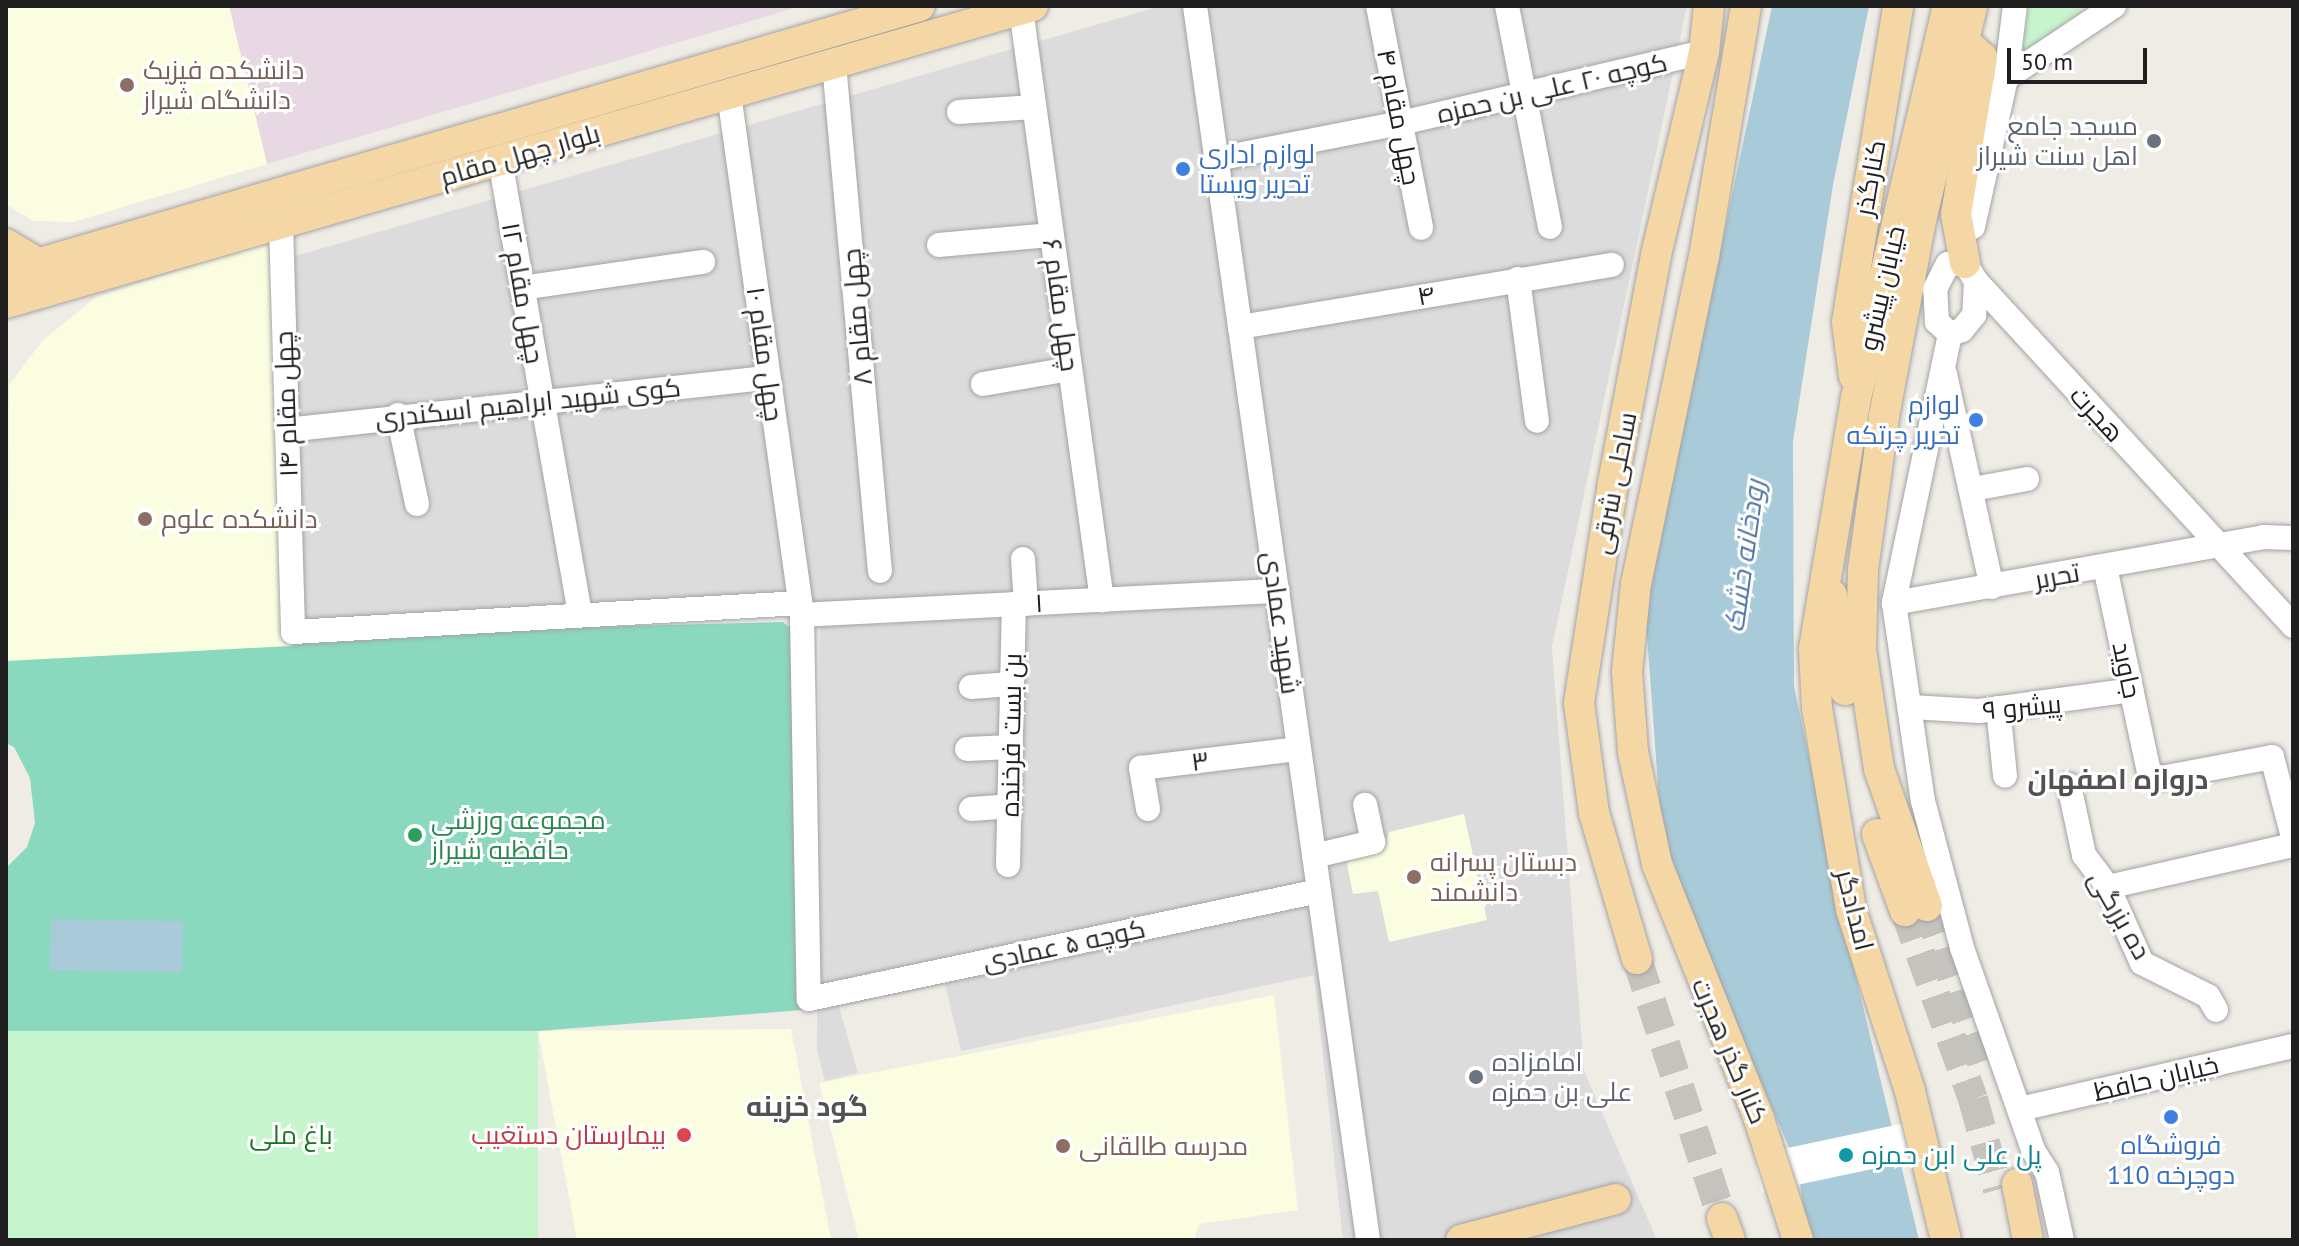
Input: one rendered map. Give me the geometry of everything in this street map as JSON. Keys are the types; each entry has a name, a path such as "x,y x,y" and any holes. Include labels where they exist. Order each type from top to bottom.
{"main road":[{"name":"ساحلی شرقی","path":"1637,959 1594,813 1579,703 1588,620 1656,255 1704,52 1709,6"},
{"name":"کنار گذر هجرت","path":"1746,6 1704,256 1634,598 1627,672 1631,736 1657,864 1759,1119 1798,1240"},
{"name":"کنارگذر","path":"1856,398 1847,322 1898,6"},
{"name":"خیابان پیشرو","path":"1948,6 1856,398 1829,573 1859,771 1916,909 1879,769 1861,650 1863,570 1884,416 1920,225 1972,6"},
{"name":"بلوار چهل مقام","path":"6,303 1027,8"},
{"path":"903,44 907,10"},
{"name":"بلوار چهل مقام","path":"6,273 907,10"},
{"path":"1964,41 1982,57 1956,214 1970,272"},
{"path":"6,244 39,264"},
{"name":"امدادگر","path":"1829,573 1814,649 1831,800 1851,909 1910,1091 1946,1240"},
{"path":"2008,1240 2007,1187 2028,1240"},
{"path":"1461,1240 1616,1199"}],"street":[{"name":"شهید عمادی","path":"1195,6 1368,1240"},
{"name":"چهل مقام ۴","path":"1378,6 1421,228"},
{"path":"1507,6 1550,227"},
{"path":"1973,227 2006,78 2015,6"},
{"path":"2006,78 2114,6"},
{"name":"چهل مقام ۶","path":"1027,8 1034,107 1102,600"},
{"name":"کوچه ۲۰ علی بن حمزه","path":"1217,159 1401,123 1704,52"},
{"name":"چهل مقام ۸","path":"834,64 880,571"},
{"name":"چهل مقام ۱۰","path":"729,94 801,609 809,999"},
{"path":"959,112 1034,107"},
{"name":"چهل مقام ۱۲","path":"500,160 580,615"},
{"name":"چهل مقام ۱۴","path":"281,224 293,632"},
{"path":"939,245 1052,235"},
{"path":"522,288 703,262"},
{"path":"1948,264 1970,272 1974,315 1962,330 1950,334 1937,322 1935,289 1948,264"},
{"name":"۴","path":"1240,327 1612,265"},
{"name":"هجرت","path":"1970,272 2293,626"},
{"path":"1518,279 1537,421"},
{"path":"1950,334 1894,603 1923,801 1962,948 2033,1150 2047,1172 2062,1240"},
{"path":"1943,368 1973,489 1992,587"},
{"path":"983,384 1070,369"},
{"name":"کوی شهید ابراهیم اسکندری","path":"287,430 398,415 768,378"},
{"path":"398,415 417,504"},
{"path":"1973,489 2027,479"},
{"name":"تحریر","path":"1894,603 2263,537 2293,538"},
{"name":"بن بست فرخنده","path":"1008,865 1011,684 1023,559"},
{"name":"جاوید","path":"2105,567 2149,773 2161,778 2272,757 2293,837"},
{"name":"۱","path":"293,632 580,615 1020,604 1277,591"},
{"path":"971,687 1011,684"},
{"name":"پیشرو ۹","path":"1911,707 1931,712 2063,704 2132,690"},
{"path":"1998,708 2005,776"},
{"path":"967,749 1011,747"},
{"name":"۳","path":"1148,809 1141,768 1299,749"},
{"name":"ده بزرگی","path":"2069,785 2084,855 2108,887 2142,963 2208,996 2216,1010"},
{"path":"1314,856 1373,842 1365,805"},
{"path":"971,809 1010,806"},
{"path":"2108,887 2293,845"},
{"name":"کوچه ۵ عمادی","path":"809,999 1319,891"},
{"name":"خیابان حافظ","path":"2020,1109 2293,1046"}],"shaded area":[{"name":"دانشکده فیزیک دانشگاه شیراز","path":"6,6 229,6 267,164 73,222 33,221 6,204"},
{"path":"229,6 801,6 267,164"},
{"path":"1161,6 1687,6 1552,647 1584,1071 1657,1240 1343,1240 1314,975 961,1051 945,984 839,1007 858,1073 825,1081 817,1051 820,604 302,628 292,257"},
{"name":"دانشکده علوم","path":"272,239 291,646 7,661 9,385 43,340 95,298"},
{"name":"دبستان پسرانه دانشمند","path":"1464,814 1487,920 1389,942 1378,891 1353,894 1347,864 1352,855 1385,848 1389,832"},
{"name":"مدرسه طالقانی","path":"1274,995 1298,1210 1199,1224 1194,1240 859,1240 819,1083"},
{"name":"بیمارستان دستغیب","path":"791,1029 831,1240 577,1240 538,1031"}],"green space":[{"path":"2030,6 2089,6 2022,53"},
{"name":"مجموعه ورزشی حافظیه شیراز","path":"783,622 796,633 802,1010 538,1031 6,1031 6,868 27,847 35,823 30,778 14,747 6,743 7,661 291,646 314,634"},
{"name":"باغ ملی","path":"6,1031 538,1031 538,1240 6,1240"}],"water":[{"name":"رودخانه خشک","path":"1772,6 1869,6 1833,185 1793,441 1794,686 1847,940 1919,1240 1809,1240 1797,1166 1663,854 1645,608"},
{"path":"51,919 183,921 182,972 50,970"}],"pier":[{"name":"پل علی ابن حمزه","path":"1929,1118 1937,1155 1762,1192 1754,1155"}],"tunnel":[{"path":"1927,906 1986,1074"},
{"path":"1905,911 1973,1099 1998,1190"},
{"path":"1637,959 1722,1218"}],"place":[{"name":"دانشکده فیزیک دانشگاه شیراز","path":"127,85"},
{"name":"مسجد جامع اهل سنت شیراز","path":"2154,141"},
{"name":"لوازم اداری تحریر ویستا","path":"1183,169"},
{"name":"لوازم تحریر چرتکه","path":"1976,420"},
{"name":"دانشکده علوم","path":"145,519"},
{"name":"مجموعه ورزشی حافظیه شیراز","path":"415,835"},
{"name":"دبستان پسرانه دانشمند","path":"1414,877"},
{"name":"امامزاده علی بن حمزه","path":"1476,1077"},
{"name":"فروشگاه دوچرخه 110","path":"2171,1117"},
{"name":"بیمارستان دستغیب","path":"684,1135"},
{"name":"مدرسه طالقانی","path":"1063,1146"},
{"name":"پل علی ابن حمزه","path":"1846,1155"}],"district":[{"name":"دروازه اصفهان","path":"2118,779"},
{"name":"گود خزینه","path":"807,1106"}]}
